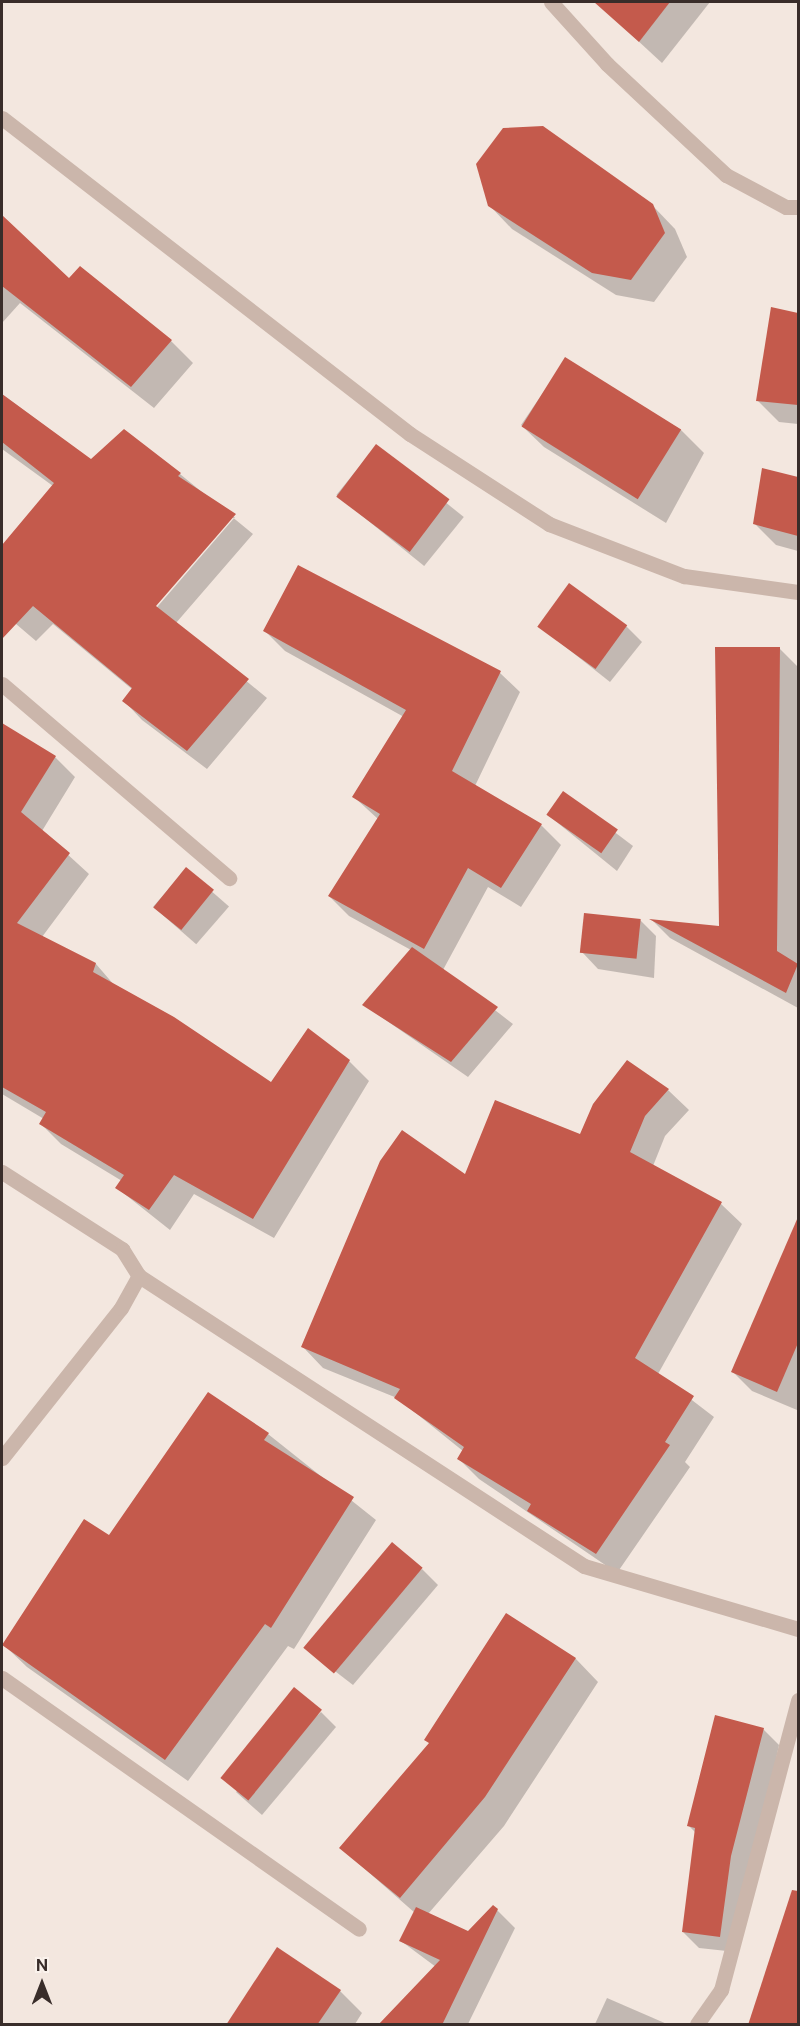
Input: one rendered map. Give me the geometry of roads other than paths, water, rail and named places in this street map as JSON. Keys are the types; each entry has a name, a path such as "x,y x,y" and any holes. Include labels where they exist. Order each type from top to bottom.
{"street":[{"path":"551,2 607,64 726,175 786,207 798,207"},
{"path":"2,118 410,434 549,524 684,576 798,592"},
{"path":"2,684 229,878"},
{"path":"2,1172 122,1249 139,1276 584,1566 798,1629"},
{"path":"2,1458 121,1308 139,1276"},
{"path":"2,1678 359,1929"},
{"path":"697,2025 722,1990 798,1700"}]}
